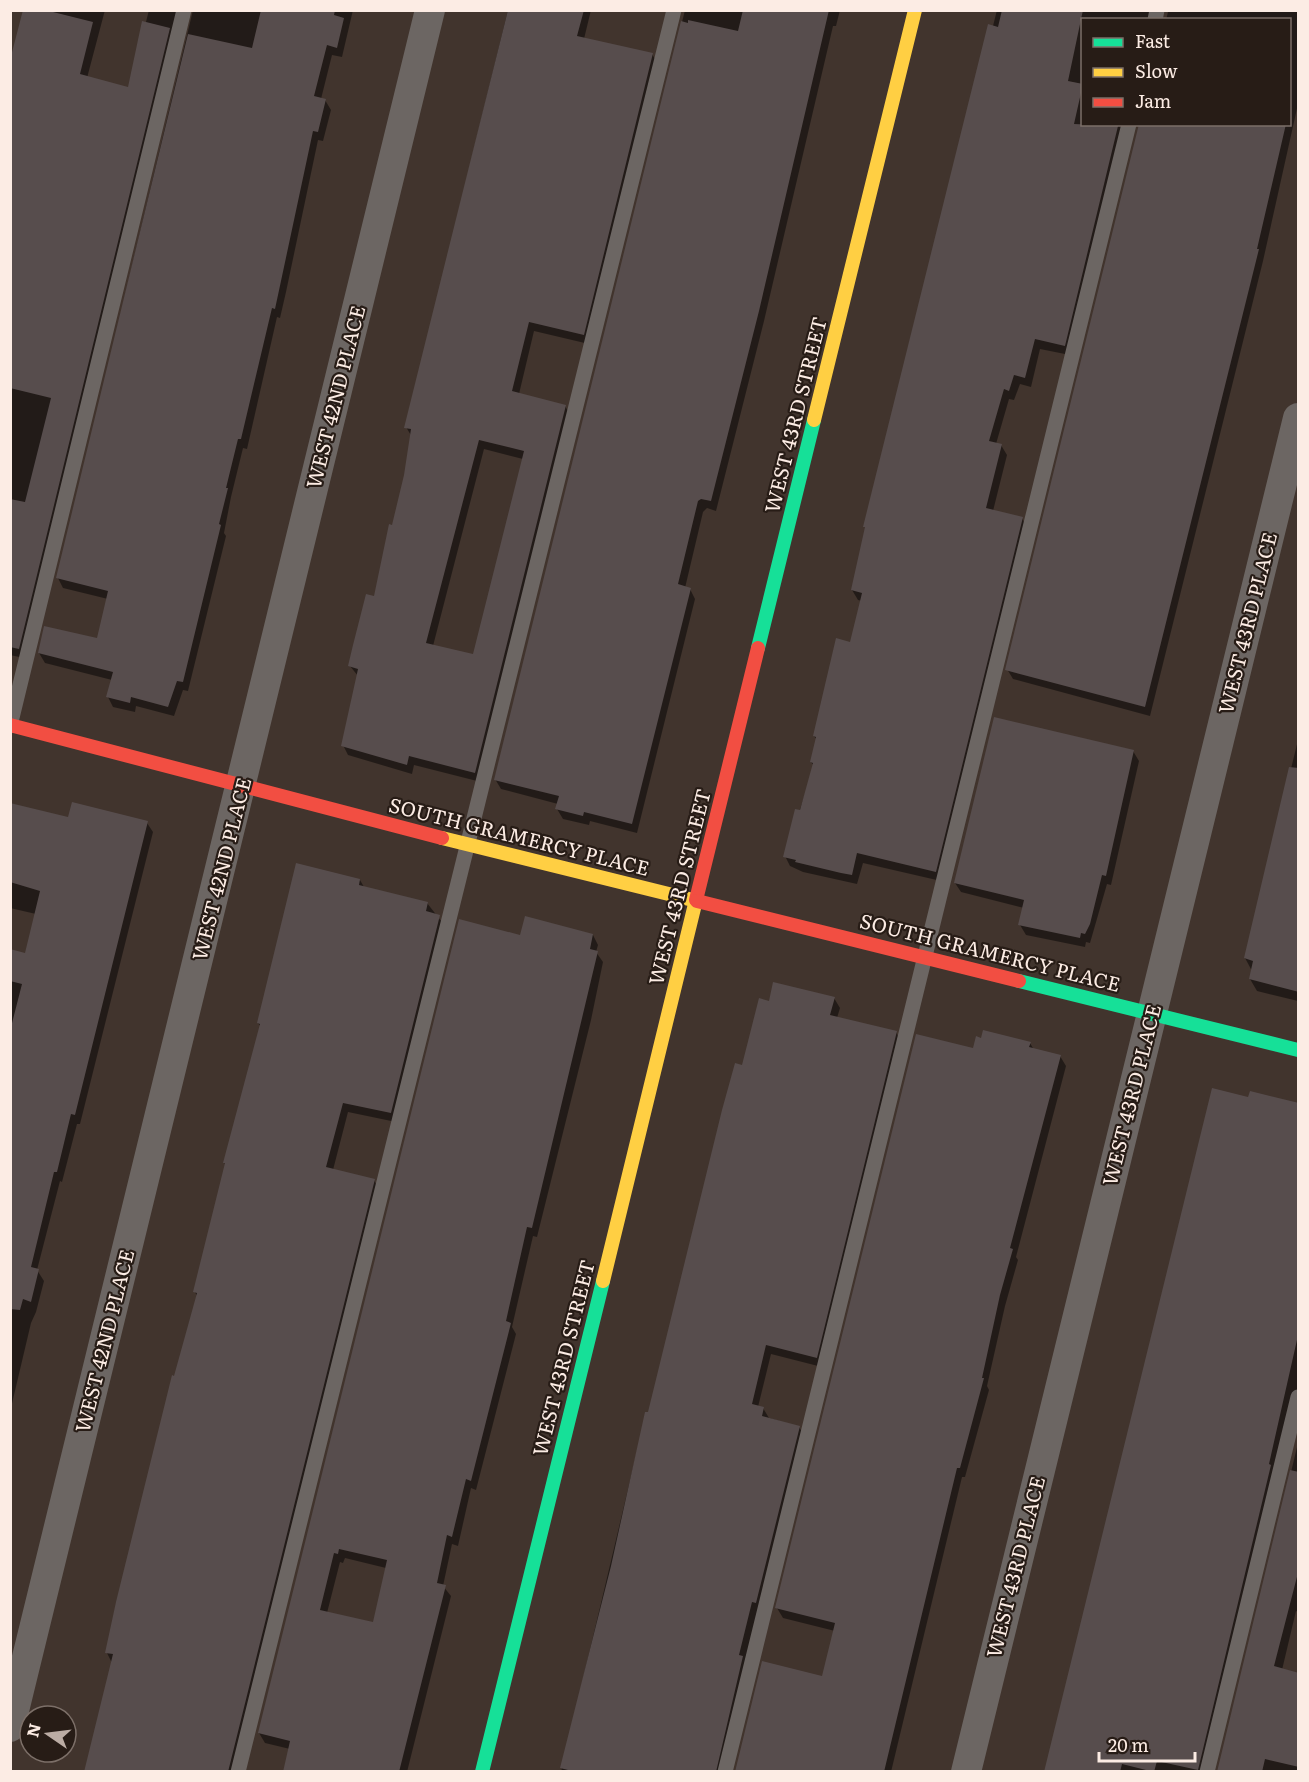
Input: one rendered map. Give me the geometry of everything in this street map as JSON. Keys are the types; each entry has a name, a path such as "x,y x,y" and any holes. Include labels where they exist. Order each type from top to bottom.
{"street":[{"name":"WEST 42ND PLACE","path":"10,1727 242,787 429,10"},
{"name":"WEST 43RD STREET","path":"482,1772 915,10"},
{"name":"WEST 43RD PLACE","path":"966,1772 1299,418"},
{"name":"SOUTH GRAMERCY PLACE","path":"11,725 466,844 1299,1050"}],"lane":[{"path":"11,725 184,10"},
{"path":"238,1772 674,10"},
{"path":"725,1772 1129,126"},
{"path":"1207,1772 1299,1397"}],"building":[{"path":"23,10 45,10 93,22 80,74 128,87 142,21 170,28 19,649 10,647 10,499 25,502 51,398 10,388 10,60"},
{"path":"261,10 335,10 334,15 344,18 337,48 327,45 314,96 326,99 318,132 313,131 275,309 272,308 241,439 238,439 226,488 228,488 219,524 221,525 183,682 177,681 168,707 131,697 130,703 106,697 113,672 38,653 44,626 97,638 108,591 56,578 188,34 252,48"},
{"path":"508,10 584,10 577,36 653,53 584,335 529,322 512,391 566,405 475,773 409,756 407,765 341,746 358,669 348,666 366,594 374,596 389,524 392,525 404,475 411,429 404,428","holes":["479,440 524,451 473,654 426,643"]},
{"path":"743,10 829,10 759,311 711,501 701,499 698,501 678,584 691,588 632,824 584,812 583,816 555,809 559,796 494,780 681,21 688,23 688,20 738,31"},
{"path":"1002,10 1083,10 1068,81 1081,84 1074,124 1118,126 1065,346 1035,339 1025,378 1014,375 1009,391 1004,389 989,441 1002,444 986,508 1023,517 936,872 857,853 852,875 795,862 796,860 783,857 795,809 800,810 813,763 810,762 816,737 813,736 836,638 850,642 862,593 851,590 865,527 863,527 988,24 998,27"},
{"path":"1139,126 1286,126 1257,249 1259,249 1145,707 1005,670"},
{"path":"994,717 1134,750 1106,876 1102,875 1090,924 1085,934 1081,933 1080,938 1018,925 1024,900 954,883"},
{"path":"1289,767 1299,768 1299,992 1249,979 1253,961 1244,958"},
{"path":"72,802 148,821 75,1115 71,1114 57,1172 54,1172 31,1267 39,1269 31,1302 23,1299 20,1310 10,1309 10,1031 22,984 10,981 10,949 25,953 40,891 10,882 10,803 68,817"},
{"path":"296,863 360,879 359,885 428,902 426,911 440,915 391,1113 343,1103 326,1167 375,1179 228,1772 84,1772 113,1654 105,1653 116,1602 172,1375 174,1376 197,1293 193,1292 225,1163 223,1163 260,1024 257,1023"},
{"path":"525,916 593,934 590,949 598,951 532,1228 527,1227 506,1321 511,1323 471,1481 466,1479 452,1537 447,1535 437,1583 446,1585 399,1772 283,1772 290,1741 258,1733 459,919 520,935","holes":["339,1549 387,1560 373,1622 320,1610 334,1553 338,1554"]},
{"path":"773,982 835,997 830,1015 897,1031 817,1358 766,1345 752,1404 764,1407 762,1416 800,1426 756,1603 752,1602 739,1655 743,1656 716,1772 576,1772 560,1768 611,1566 645,1412 648,1412 722,1110 735,1063 742,1065 759,998 769,1001"},
{"path":"983,1030 1031,1042 1029,1047 1061,1055 1010,1248 1013,1249 1000,1295 982,1378 984,1378 960,1468 957,1468 884,1772 735,1772 762,1661 822,1676 835,1623 775,1608 916,1034 973,1048 976,1036 981,1038"},
{"path":"1212,1088 1248,1097 1250,1091 1299,1103 1299,1331 1269,1464 1271,1465 1198,1770 1157,1761 1154,1772 1122,1764 1120,1772 1044,1772"},
{"path":"1290,1470 1299,1472 1299,1569 1274,1666 1299,1673 1299,1767 1265,1759 1262,1772 1217,1772"}],"traffic: fast":[{"path":"758,648 814,420"},
{"path":"1019,981 1298,1050"},
{"path":"482,1772 603,1281"}],"traffic: slow":[{"path":"814,420 915,10"},
{"path":"442,838 697,901"},
{"path":"603,1281 696,900"}],"traffic: jam":[{"path":"696,900 758,648"},
{"path":"10,725 442,838"},
{"path":"697,901 1019,981"}]}
